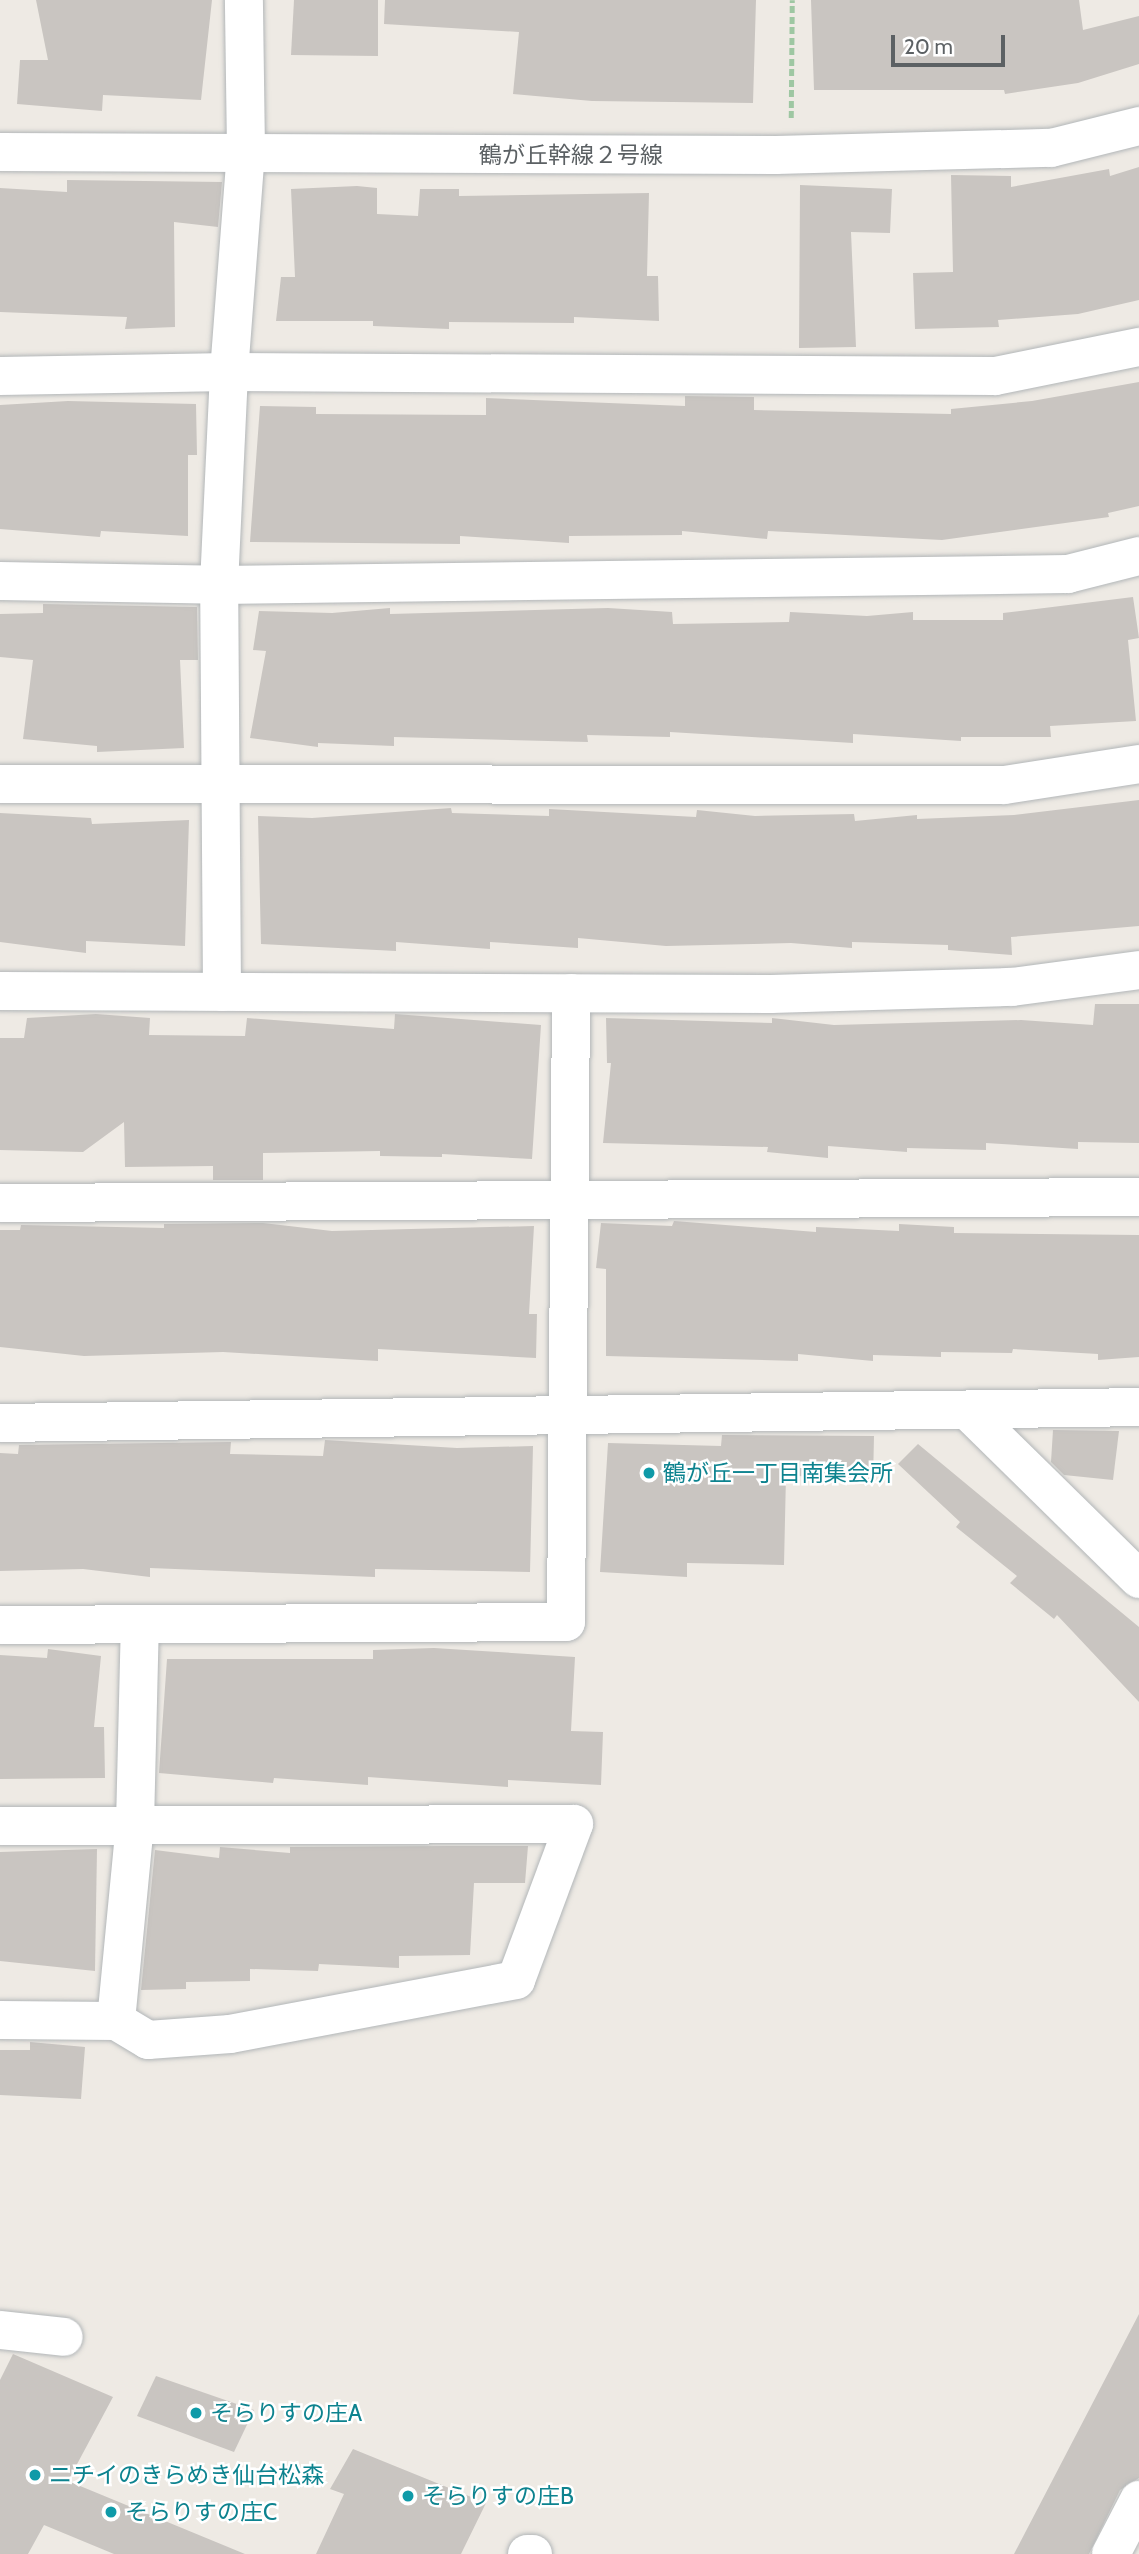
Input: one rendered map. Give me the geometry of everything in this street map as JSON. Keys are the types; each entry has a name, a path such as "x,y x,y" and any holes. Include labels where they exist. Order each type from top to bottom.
{"street":[{"path":"222,992 218,785 219,585 229,372 246,151 244,0"},
{"name":"鶴が丘幹線２号線","path":"0,152 790,155 1051,148 1139,126"},
{"path":"0,376 229,372 995,376 1139,347"},
{"path":"0,581 219,585 1068,574 1139,556"},
{"path":"0,784 1004,785 1139,764"},
{"path":"0,991 571,993 1012,987 1139,970"},
{"path":"0,1625 566,1622 571,1412 571,993"},
{"path":"0,1203 1139,1197"},
{"path":"0,1423 571,1412 1139,1407"},
{"path":"967,1410 1139,1579"},
{"path":"116,2021 135,1824 140,1625"},
{"path":"0,1826 574,1824 516,1980 230,2034 148,2040 116,2021 0,2020"},
{"path":"0,2330 64,2337"},
{"path":"1111,2554 1139,2500"},
{"path":"527,2554 533,2554"}],"path":[{"path":"790,155 792,0"}],"building":[{"path":"36,0 212,0 201,100 103,95 102,111 17,104 20,60 48,60"},
{"path":"294,0 378,0 378,56 291,55"},
{"path":"385,0 756,0 753,103 592,101 513,94 519,32 384,24"},
{"path":"811,0 1079,0 1083,30 1139,16 1139,64 1078,83 1005,94 1004,90 814,90"},
{"path":"1139,167 1139,300 1078,314 998,320 999,327 915,329 913,273 953,272 951,175 1011,176 1011,187 1109,169 1110,176"},
{"path":"67,180 222,182 218,227 174,222 175,327 125,329 127,317 0,312 0,188 67,192"},
{"path":"800,185 892,189 890,233 851,232 856,347 799,348"},
{"path":"357,186 377,188 377,214 418,216 420,189 459,189 459,196 649,193 647,276 658,276 659,321 574,317 574,323 449,322 449,329 373,326 373,321 276,321 281,277 295,277 291,189"},
{"path":"1139,382 1139,506 1108,513 1109,517 942,540 768,531 767,539 682,531 682,535 569,536 569,543 460,536 460,544 250,542 260,406 316,407 316,414 486,415 486,398 685,406 685,396 754,397 754,410 951,414 951,409 1032,401"},
{"path":"68,401 196,404 197,455 188,455 188,536 101,531 100,537 0,529 0,405"},
{"path":"1133,597 1139,638 1128,640 1136,721 1050,726 1051,737 961,737 961,741 853,734 853,743 670,732 670,737 587,735 588,742 394,737 394,746 318,743 318,747 250,738 266,651 253,650 259,611 332,613 390,608 390,614 608,608 672,612 673,624 789,622 790,612 867,616 913,612 913,620 1003,620 1003,613"},
{"path":"43,604 197,607 198,660 180,660 184,748 97,752 97,746 23,739 33,660 0,657 0,614 43,613"},
{"path":"1139,800 1139,926 1011,937 1012,955 948,950 948,945 852,942 852,948 791,943 666,946 578,938 578,948 490,942 490,949 396,942 396,951 261,944 258,816 312,818 451,808 452,813 549,816 549,809 696,817 697,810 755,816 854,814 855,821 917,815 917,819 1014,815"},
{"path":"0,813 91,818 92,824 189,820 185,946 86,941 86,953 0,942"},
{"path":"1095,1004 1139,1004 1139,1143 1078,1142 1078,1149 986,1143 986,1150 907,1148 907,1152 828,1146 828,1158 767,1152 768,1147 603,1143 611,1063 607,1063 606,1018 772,1023 772,1018 834,1025 1021,1020 1093,1025"},
{"path":"96,1014 150,1018 149,1035 245,1036 247,1018 394,1029 395,1014 541,1025 532,1159 442,1154 442,1157 380,1156 380,1151 263,1153 263,1180 213,1180 213,1166 125,1167 124,1122 83,1152 0,1150 0,1038 24,1038 27,1018"},
{"path":"674,1221 816,1232 816,1227 899,1231 899,1224 954,1227 954,1233 1139,1235 1139,1357 1098,1360 1098,1354 1013,1349 1012,1353 941,1352 941,1357 873,1355 873,1361 798,1354 798,1361 606,1356 606,1269 596,1268 601,1223 672,1226"},
{"path":"263,1223 332,1231 534,1226 529,1314 537,1314 536,1358 378,1349 378,1361 223,1352 84,1356 0,1347 0,1230 20,1230 21,1225 164,1228 164,1224"},
{"path":"1053,1430 1119,1431 1113,1480 1064,1475 1051,1462"},
{"path":"722,1435 874,1436 873,1482 786,1475 784,1565 687,1563 687,1577 600,1572 608,1443 721,1446"},
{"path":"325,1440 457,1448 533,1446 530,1572 375,1569 375,1577 150,1568 150,1577 83,1569 0,1571 0,1453 18,1454 19,1445 231,1442 230,1454 323,1456"},
{"path":"918,1444 1139,1627 1139,1702 1057,1615 1054,1619 1010,1583 1017,1576 956,1527 960,1522 898,1464"},
{"path":"434,1648 575,1657 571,1731 603,1732 601,1785 508,1780 508,1787 368,1777 368,1785 274,1778 273,1783 159,1773 167,1659 373,1659 373,1650"},
{"path":"48,1649 101,1656 94,1727 104,1727 105,1778 0,1779 0,1655 47,1658"},
{"path":"528,1846 525,1883 474,1883 470,1955 399,1956 399,1968 319,1964 318,1971 250,1969 250,1981 186,1982 186,1989 141,1990 155,1850 219,1858 220,1847 290,1853 290,1847"},
{"path":"97,1849 95,1971 0,1961 0,1852"},
{"path":"30,2042 85,2047 81,2099 0,2095 0,2050 30,2050"},
{"path":"1139,2314 1139,2478 1120,2490 1089,2554 1014,2554"},
{"name":"ニチイのきらめき仙台松森","path":"13,2354 113,2397 68,2481 245,2554 114,2554 44,2525 28,2554 0,2554 0,2380"},
{"name":"そらりすの庄A","path":"156,2376 254,2410 234,2452 137,2416"},
{"path":"353,2449 486,2503 461,2554 316,2554 344,2494 330,2489"}],"place":[{"name":"鶴が丘一丁目南集会所","path":"649,1473"},
{"name":"そらりすの庄A","path":"196,2413"},
{"name":"ニチイのきらめき仙台松森","path":"35,2475"},
{"name":"そらりすの庄B","path":"408,2496"},
{"name":"そらりすの庄C","path":"111,2512"}]}
